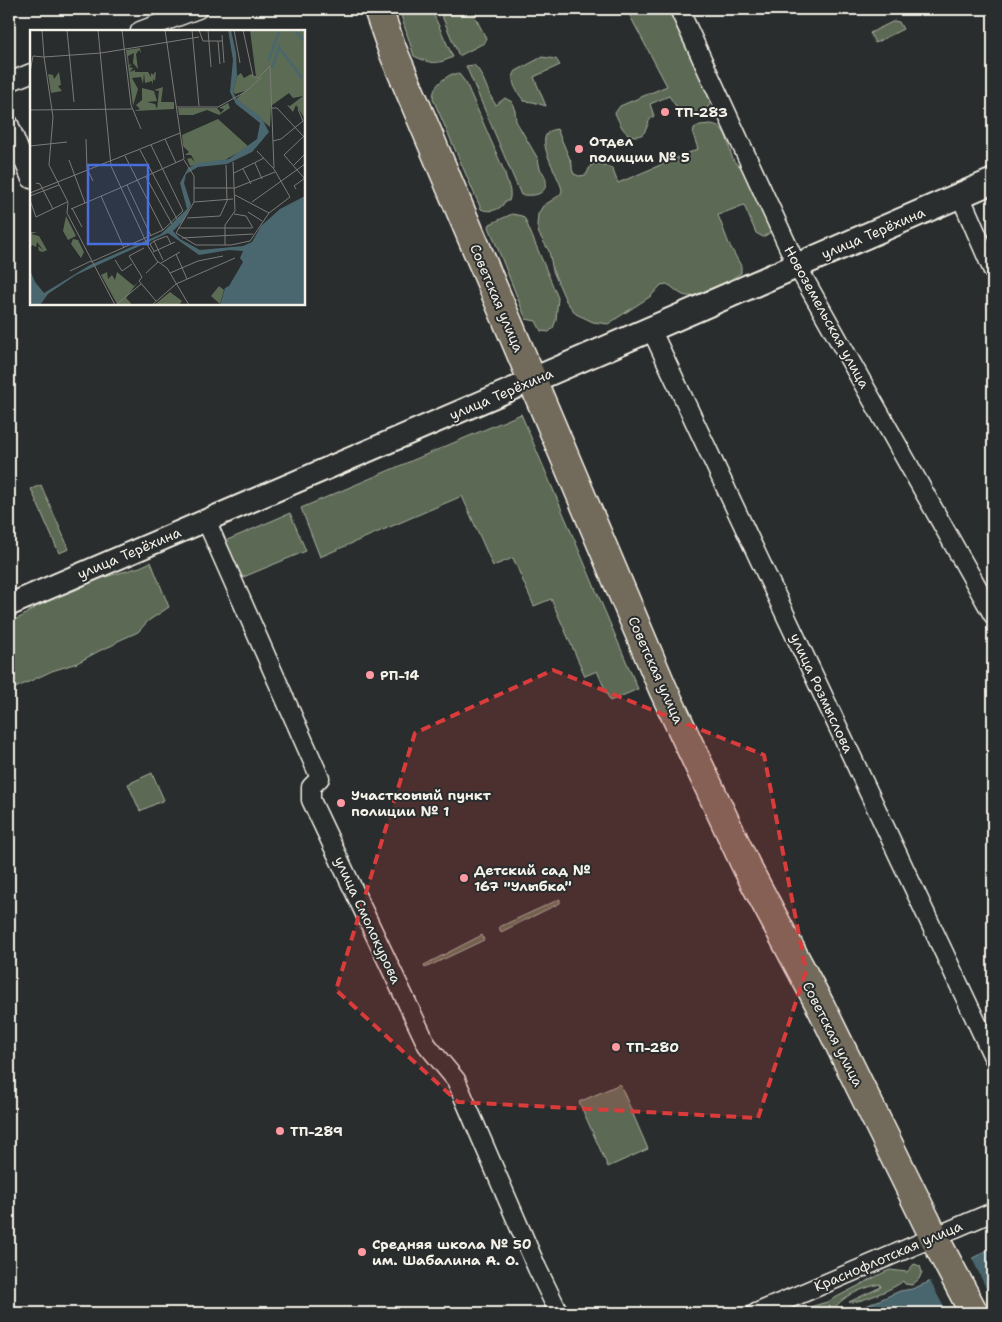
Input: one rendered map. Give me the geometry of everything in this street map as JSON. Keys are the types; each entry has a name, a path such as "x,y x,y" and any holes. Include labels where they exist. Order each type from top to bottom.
{"main road":[{"name":"Советская улица","path":"378,9 392,49 663,688 746,866 821,1007 937,1243 974,1313"},
{"name":"улица Терёхина","path":"532,380 993,181"}],"street":[{"path":"143,30 198,9"},
{"name":"Новоземельская улица","path":"679,9 797,266 993,615"},
{"path":"9,82 30,73"},
{"path":"9,124 30,176"},
{"path":"960,196 993,271"},
{"name":"улица Розмыслова","path":"651,329 993,1057"},
{"name":"улица Терёхина","path":"9,605 532,380"},
{"name":"улица Смолокурова","path":"206,520 320,778 312,787 311,800 427,1045 456,1080 537,1268 559,1313"},
{"name":"Краснофлотская улица","path":"756,1313 937,1243 993,1212"}],"highlighted area":[{"path":"553,670 764,755 806,971 758,1118 458,1102 336,990 415,733"}],"green space":[{"path":"399,9 431,9 453,57 434,63 414,56"},
{"path":"439,9 471,9 486,38 484,43 459,56"},
{"path":"637,9 672,9 712,100 704,111 696,114 687,114 680,111 669,96 650,104 654,116 645,131 641,135 636,136 625,131 615,113 620,106 667,86 629,14"},
{"path":"894,21 899,22 903,29 875,43 870,33"},
{"path":"542,57 556,59 560,65 534,77 546,106 524,101 513,83 516,71"},
{"path":"474,65 496,105 505,98 512,102 516,121 538,159 540,169 546,179 546,186 542,192 532,195 521,195 466,66"},
{"path":"452,74 459,74 466,83 505,173 510,190 509,201 505,201 501,207 495,210 481,209 433,99 434,90 438,84"},
{"path":"711,124 722,129 725,133 734,161 750,177 772,225 771,232 763,237 756,233 744,205 718,215 729,244 741,266 741,273 705,293 697,295 683,295 667,284 661,285 651,296 608,324 593,322 576,314 566,301 553,271 549,251 539,234 537,225 538,214 543,206 560,195 562,191 545,146 545,138 549,132 557,129 572,164 574,174 579,176 586,175 591,165 598,163 612,168 618,183 698,149 693,134 694,128 700,125"},
{"path":"512,214 522,216 525,219 558,298 556,320 549,332 541,331 536,321 526,319 489,227 490,224"},
{"path":"521,414 638,689 610,701 597,671 585,676 551,599 534,606 513,558 493,566 462,496 320,557 301,508"},
{"path":"41,485 69,549 59,553 31,489"},
{"path":"290,513 306,551 241,578 225,541"},
{"path":"151,562 169,607 148,621 138,632 77,663 52,671 9,691 9,622 54,598 76,590 95,580"},
{"path":"152,773 164,800 140,811 128,784"},
{"path":"560,899 560,903 501,932 499,927"},
{"path":"482,935 484,940 425,968 424,965"},
{"path":"620,1084 648,1149 608,1167 579,1102"},
{"path":"914,1264 920,1266 922,1272 919,1279 912,1285 905,1284 903,1281 893,1288 876,1295 860,1301 849,1302 881,1287 880,1284 870,1287 849,1296 829,1313 825,1314 789,1313 827,1302 890,1270 907,1272"}],"water":[{"path":"993,1247 993,1300 949,1313 850,1313 900,1291 912,1289 929,1282"}],"pier":[{"path":"971,1256 993,1303 958,1313 947,1313 929,1279"}],"place":[{"name":"ТП-283","path":"665,112"},
{"name":"Отдел полиции № 5","path":"579,149"},
{"name":"РП-14","path":"370,675"},
{"name":"Участкоыый пункт полиции № 1","path":"341,803"},
{"name":"Детский сад № 167 \"Улыбка\"","path":"464,878"},
{"name":"ТП-280","path":"616,1047"},
{"name":"ТП-289","path":"280,1131"},
{"name":"Средняя школа № 50 им. Шабалина А. О.","path":"362,1252"}]}
